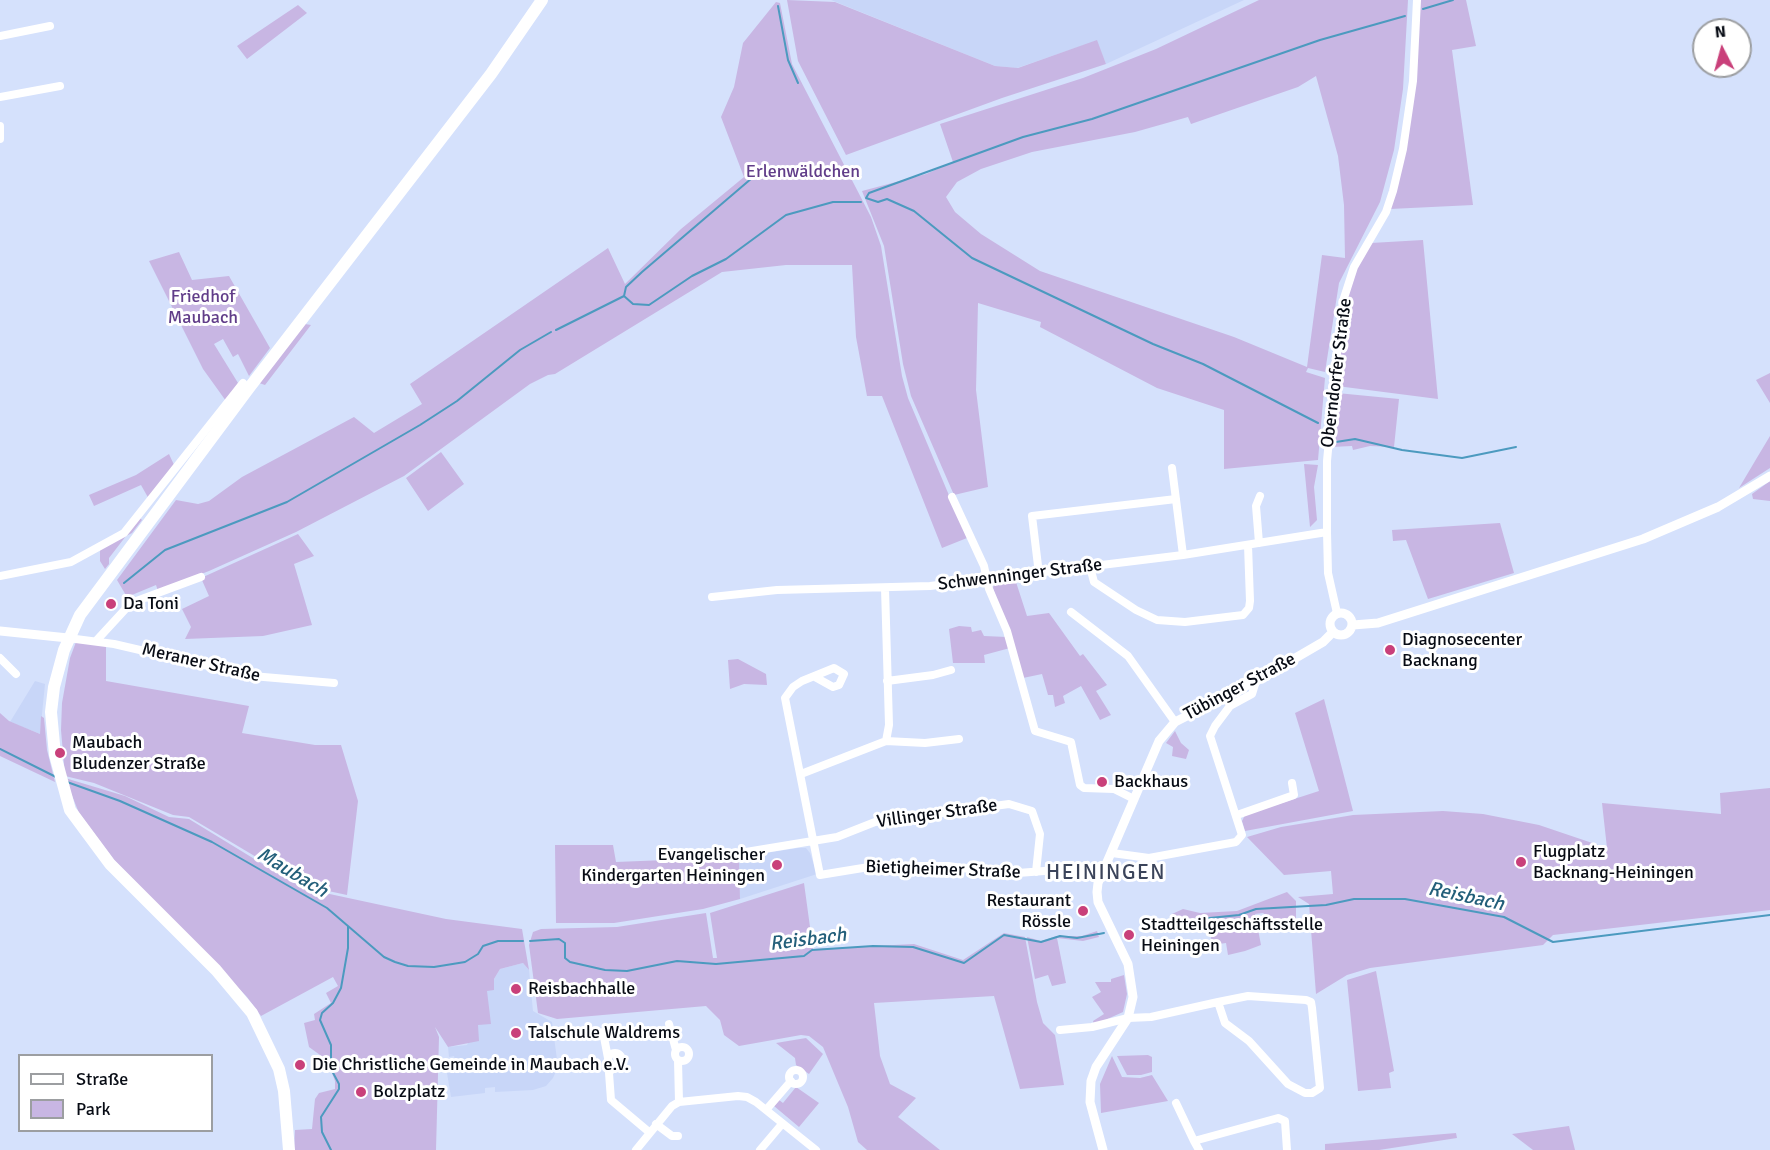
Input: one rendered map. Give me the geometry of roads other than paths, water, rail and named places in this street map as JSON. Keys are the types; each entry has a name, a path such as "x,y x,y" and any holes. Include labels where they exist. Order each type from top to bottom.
{"main road":[{"path":"289,1150 285,1091 279,1069 252,1012 216,970 94,846 75,819 58,771 51,712 54,687 68,638 80,615 140,533 491,74 542,0"}],"street":[{"name":"Oberndorfer Straße","path":"1337,613 1328,573 1327,461 1344,298 1354,267 1386,212 1394,191 1413,81 1417,0"},
{"path":"0,36 50,27"},
{"path":"0,97 60,86"},
{"path":"0,126 0,139"},
{"path":"0,576 71,562 124,533 140,516 243,383"},
{"path":"1172,468 1183,555"},
{"path":"1353,625 1371,625 1643,539 1718,507 1770,476"},
{"path":"1259,543 1256,506 1260,496"},
{"path":"952,497 988,579 989,589 1007,631 1035,731 1071,742 1080,785 1084,788 1114,789 1134,798"},
{"path":"1039,574 1032,516 1176,499"},
{"name":"Schwenninger Straße","path":"712,597 777,590 885,588 1039,574 1183,555 1327,532"},
{"path":"1090,567 1094,582 1136,610 1157,620 1185,622 1243,615 1249,608 1250,601 1248,545"},
{"path":"96,641 131,603 201,577"},
{"path":"885,588 889,725 886,741"},
{"path":"1071,612 1128,656 1175,722"},
{"path":"1337,613 1350,616 1353,625 1350,632 1343,635 1333,632 1330,622 1337,613"},
{"path":"0,631 68,638"},
{"name":"Tübinger Straße","path":"1103,1150 1090,1102 1091,1081 1096,1067 1128,1018 1132,1006 1131,976 1124,954 1098,902 1098,883 1134,798 1160,741 1175,722 1256,681 1323,642 1333,632"},
{"name":"Meraner Straße","path":"68,638 96,641 252,676 334,683"},
{"path":"0,658 16,674"},
{"path":"887,681 933,675 951,670"},
{"path":"813,841 785,698 793,687 815,677"},
{"path":"1112,853 1149,858 1236,842 1242,835 1210,736 1230,706 1252,694 1256,681"},
{"path":"801,774 886,741 925,743 959,739"},
{"path":"1237,815 1294,795 1292,783"},
{"name":"Villinger Straße","path":"746,852 837,837 875,822 1009,804 1032,812 1040,834 1036,872"},
{"name":"Bietigheimer Straße","path":"813,841 820,875 875,866 948,866 1005,874 1083,868 1102,874"},
{"path":"1060,1030 1092,1027 1128,1018 1151,1017 1218,1002 1248,996 1311,1002 1320,1088 1312,1093 1305,1093 1288,1084 1249,1041 1226,1023 1218,1002"},
{"path":"669,1024 676,1050 675,1056 678,1060 679,1102"},
{"path":"603,1032 608,1062 614,1067"},
{"path":"676,1050 684,1047 689,1053 686,1060 678,1060"},
{"path":"608,1058 615,1053 621,1055 621,1064 609,1073 611,1100 649,1132"},
{"path":"766,1110 791,1081"},
{"path":"636,1150 656,1124 679,1102 742,1096 766,1110 816,1150"},
{"path":"1176,1103 1199,1150"},
{"path":"1194,1141 1278,1118 1285,1121 1287,1150"},
{"path":"656,1124 672,1136 678,1136"},
{"path":"760,1150 782,1124"}],"waterway":[{"path":"1423,9 1453,0"},
{"path":"778,6 788,60 798,83"},
{"path":"1318,423 1203,364 1153,344 972,258 914,211 887,199 878,202 866,198 869,193 1023,137 1092,119 1320,40 1405,16"},
{"path":"624,296 626,287 642,272 752,178"},
{"path":"556,330 624,296 633,304 649,305 692,276 726,259 786,215 833,202 861,202"},
{"path":"124,583 165,550 287,502 420,425 457,401 520,350 551,332"},
{"path":"1336,442 1355,439 1402,450 1462,458 1516,447"},
{"name":"Maubach","path":"0,749 56,777"},
{"name":"Maubach","path":"67,782 120,801 212,842 327,908 384,957 395,962 408,966 434,967 465,962 478,954 483,946 498,941 523,941"},
{"name":"Reisbach","path":"1151,924 1239,915 1256,909 1326,905 1354,899 1405,899 1504,917 1553,942 1770,915"},
{"name":"Maubach","path":"331,1150 322,1132 321,1117 339,1089 339,1084 331,1069 331,1045 320,1020 322,1013 333,1003 341,988 348,948 348,926"},
{"name":"Reisbach","path":"1099,934 1104,933"},
{"name":"Reisbach","path":"530,941 559,939 565,943 565,958 570,962 605,970 627,971 677,961 716,964 804,956 812,950 873,946 913,947 964,963 1004,935 1041,942 1060,936 1077,938 1098,934"}],"place":[{"name":"Da Toni","path":"111,604"},
{"name":"Diagnosecenter Backnang","path":"1390,650"},
{"name":"Maubach Bludenzer Straße","path":"60,753"},
{"name":"Backhaus","path":"1102,782"},
{"name":"Flugplatz Backnang-Heiningen","path":"1521,862"},
{"name":"Evangelischer Kindergarten Heiningen","path":"777,865"},
{"name":"Restaurant Rössle","path":"1083,911"},
{"name":"Stadtteilgeschäftsstelle Heiningen","path":"1129,935"},
{"name":"Reisbachhalle","path":"516,989"},
{"name":"Talschule Waldrems","path":"516,1033"},
{"name":"Die Christliche Gemeinde in Maubach e.V.","path":"300,1065"},
{"name":"Bolzplatz","path":"361,1092"}],"district":[{"name":"HEININGEN","path":"1106,873"}],"park label":[{"name":"Erlenwäldchen","path":"803,172"},
{"name":"Friedhof Maubach","path":"203,307"}]}
